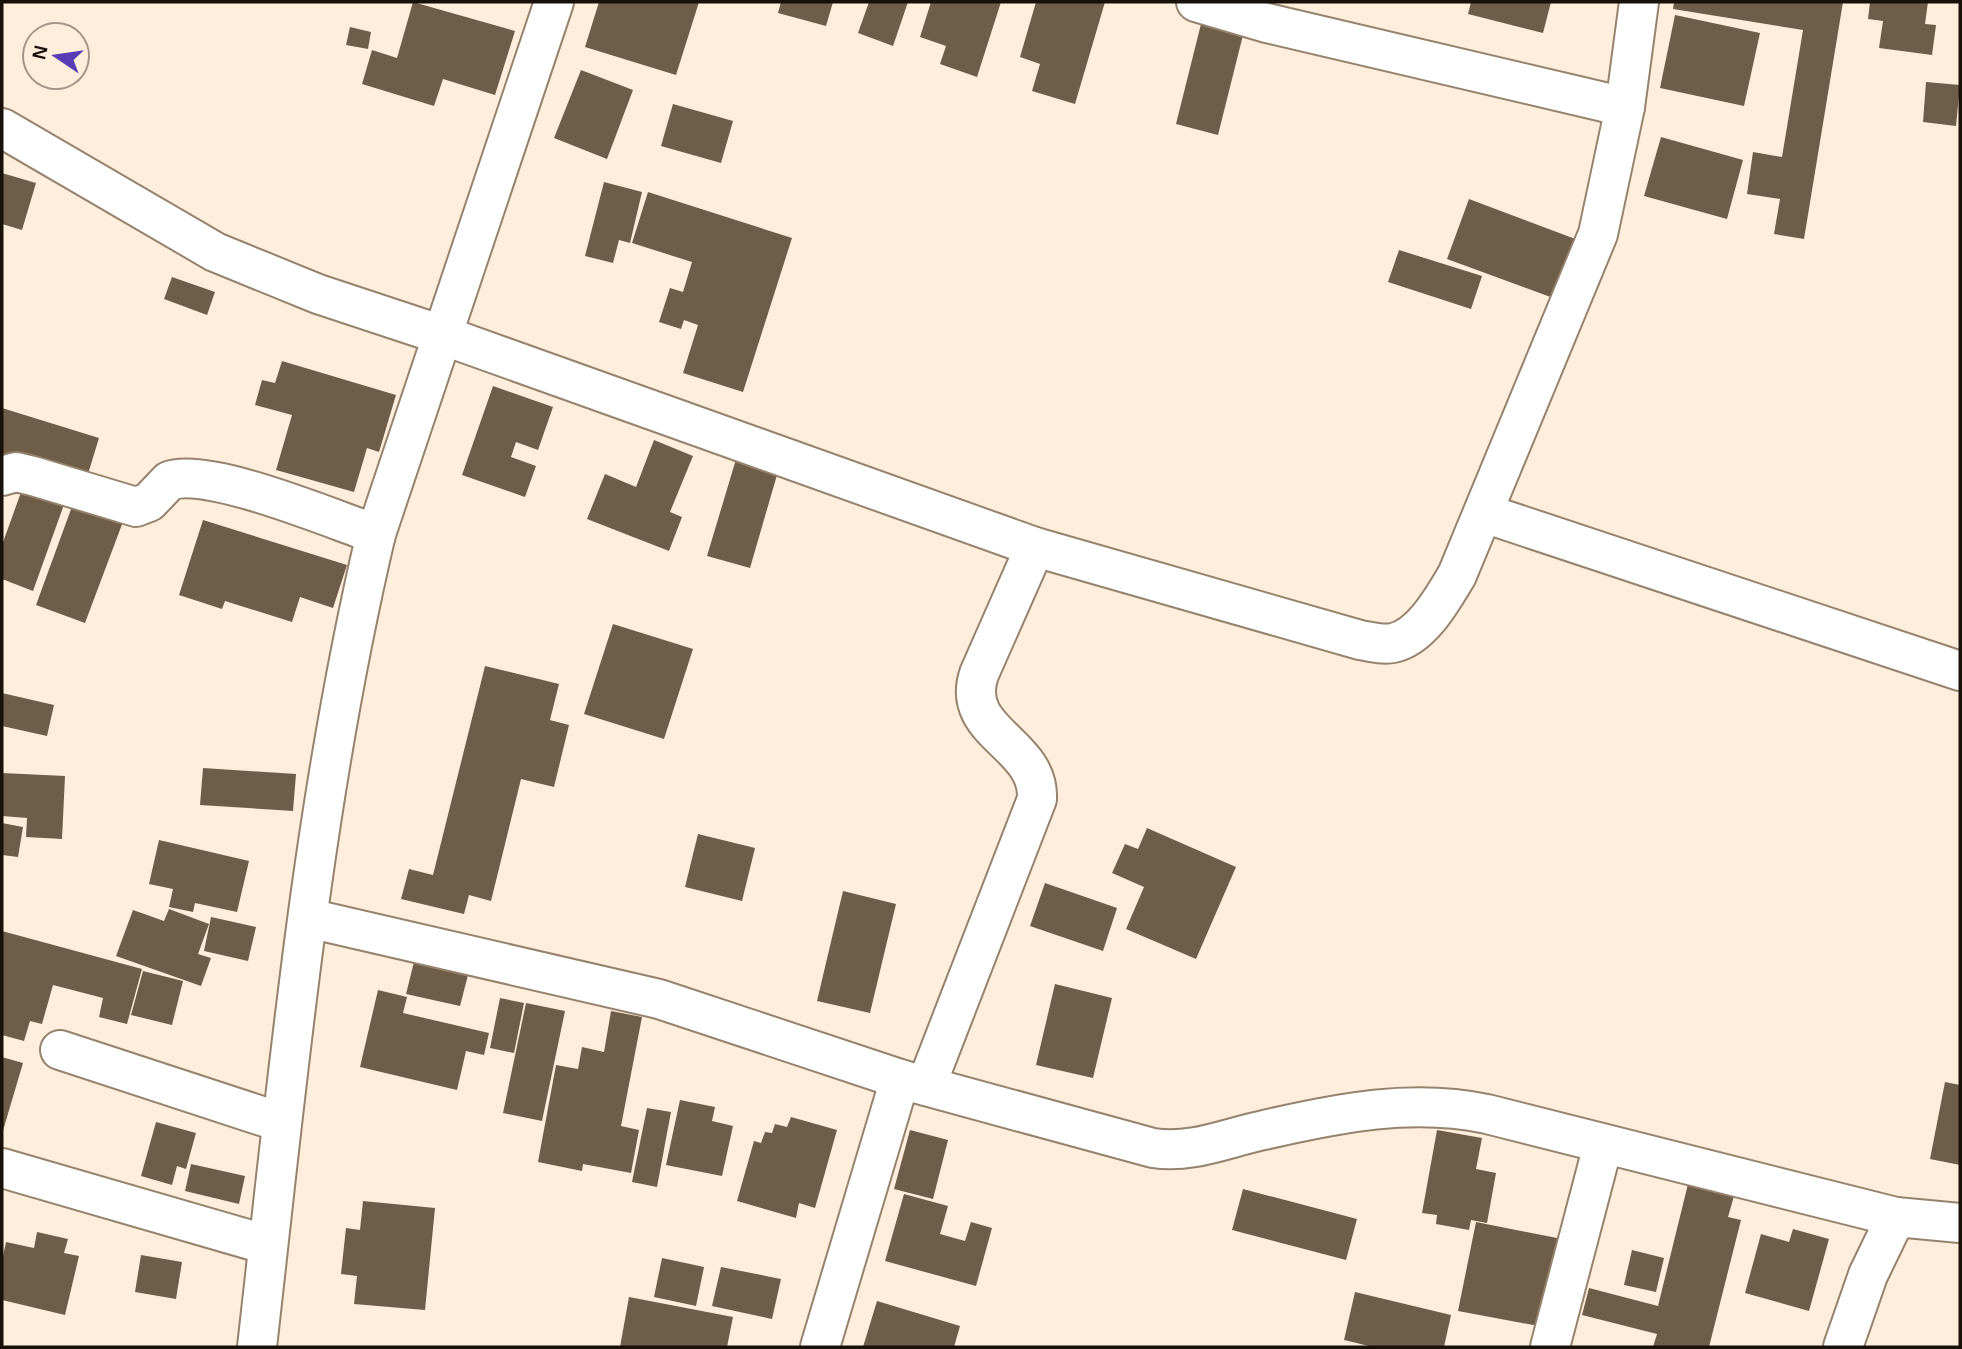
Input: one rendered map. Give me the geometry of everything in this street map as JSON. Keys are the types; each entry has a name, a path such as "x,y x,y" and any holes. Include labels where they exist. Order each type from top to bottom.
{"street":[{"path":"257,1347 280,1122 308,918 327,783 360,604 376,534 554,2"},
{"path":"1196,2 1267,23 1625,107"},
{"path":"2,128 215,252 318,294 442,335 1035,547 1360,639 1394,643 1408,636 1440,603 1457,575 1598,234 1625,107 1639,2"},
{"path":"2,476 22,473 136,507 149,502 169,481 193,479 247,490 376,534"},
{"path":"1484,513 1960,671"},
{"path":"820,1347 913,1083 1037,799 1033,773 979,712 974,694 979,674 1035,547"},
{"path":"308,918 659,999 913,1083 1168,1150 1206,1146 1319,1119 1415,1106 1475,1111 1896,1217 1960,1223"},
{"path":"60,1050 280,1122"},
{"path":"1550,1347 1603,1145"},
{"path":"2,1168 268,1245"},
{"path":"1843,1347 1868,1275 1896,1217"}],"building":[{"path":"413,2 515,31 495,95 443,79 434,106 362,84 372,50 397,58"},
{"path":"599,2 699,2 676,75 585,47"},
{"path":"781,2 833,2 826,26 778,13"},
{"path":"869,2 908,2 893,46 858,33"},
{"path":"931,2 1001,2 977,77 940,64 946,46 920,37"},
{"path":"1036,2 1105,2 1075,104 1032,91 1040,64 1020,57"},
{"path":"1471,2 1551,2 1543,33 1468,14"},
{"path":"1674,2 1843,2 1804,239 1774,234 1780,199 1747,194 1753,152 1782,157 1803,30 1673,9"},
{"path":"1870,2 1928,2 1925,24 1936,25 1932,55 1879,48 1883,21 1868,19"},
{"path":"1675,15 1760,33 1744,106 1660,88"},
{"path":"1201,24 1243,35 1218,135 1176,124"},
{"path":"350,27 371,32 368,49 346,45"},
{"path":"581,70 633,90 607,159 554,138"},
{"path":"1926,82 1960,85 1956,126 1923,122"},
{"path":"673,104 733,121 721,163 661,146"},
{"path":"1661,137 1743,160 1727,219 1644,196"},
{"path":"2,173 36,183 22,230 2,224"},
{"path":"604,182 642,192 630,243 619,240 613,263 585,256"},
{"path":"648,192 792,238 743,392 683,373 698,325 684,320 681,329 659,322 670,288 683,292 692,262 632,243"},
{"path":"1469,199 1578,240 1556,299 1447,259"},
{"path":"1399,250 1482,276 1471,309 1388,282"},
{"path":"172,277 215,292 207,315 164,299"},
{"path":"282,361 396,395 379,452 367,448 354,492 276,470 292,415 255,405 262,380 275,383"},
{"path":"493,386 553,407 538,450 516,442 511,457 536,466 525,497 462,475"},
{"path":"2,408 99,438 88,474 38,466 2,455"},
{"path":"654,440 693,456 670,512 682,517 669,551 587,519 605,474 636,487"},
{"path":"737,456 779,468 750,568 707,556"},
{"path":"24,484 66,499 33,591 2,579 2,545"},
{"path":"74,501 124,519 85,623 36,605"},
{"path":"203,520 347,565 333,608 300,597 292,622 225,601 222,609 179,595"},
{"path":"613,624 693,649 664,739 584,714"},
{"path":"485,666 559,684 550,720 569,725 554,787 521,779 491,901 469,895 464,914 401,899 409,869 433,875"},
{"path":"2,693 54,705 47,736 2,726"},
{"path":"203,768 296,774 293,811 200,805"},
{"path":"2,773 65,776 62,839 26,837 27,818 2,816"},
{"path":"2,823 23,827 18,857 2,855"},
{"path":"1147,828 1236,867 1196,959 1126,929 1144,887 1112,873 1125,844 1138,849"},
{"path":"698,834 755,848 742,901 685,887"},
{"path":"159,840 249,861 237,912 195,903 193,912 169,907 173,889 149,884"},
{"path":"1045,883 1117,908 1103,951 1030,926"},
{"path":"843,891 896,904 870,1013 817,1001"},
{"path":"169,909 209,924 198,954 211,958 201,986 116,956 133,910 164,921"},
{"path":"211,917 256,927 248,961 204,951"},
{"path":"2,931 142,969 127,1024 99,1017 103,998 53,985 42,1024 30,1021 24,1041 2,1035"},
{"path":"414,962 468,975 460,1006 406,994"},
{"path":"143,971 183,981 172,1025 131,1015"},
{"path":"1055,984 1112,998 1093,1078 1036,1065"},
{"path":"378,990 407,997 403,1013 489,1033 484,1055 466,1051 457,1090 360,1067"},
{"path":"500,998 524,1003 514,1053 490,1048"},
{"path":"526,1003 565,1011 542,1121 503,1113"},
{"path":"611,1011 642,1017 621,1126 639,1130 631,1173 583,1164 582,1171 538,1162 556,1065 578,1069 582,1047 604,1052"},
{"path":"2,1057 23,1063 2,1134"},
{"path":"1945,1082 1960,1085 1960,1165 1930,1159"},
{"path":"680,1100 715,1107 712,1121 733,1126 722,1176 666,1165"},
{"path":"647,1108 671,1112 657,1187 632,1182"},
{"path":"791,1117 837,1130 815,1208 799,1203 796,1218 737,1201 754,1141 761,1143 765,1132 772,1133 775,1124 787,1127"},
{"path":"156,1122 196,1133 186,1169 177,1166 172,1185 141,1176"},
{"path":"910,1130 948,1140 933,1199 894,1189"},
{"path":"1437,1130 1482,1138 1476,1169 1496,1173 1487,1223 1471,1220 1469,1230 1436,1224 1437,1215 1422,1213"},
{"path":"191,1164 245,1176 239,1204 185,1191"},
{"path":"1688,1184 1734,1196 1728,1217 1741,1220 1709,1347 1653,1347 1657,1334 1582,1315 1589,1288 1658,1306"},
{"path":"1243,1189 1357,1219 1346,1260 1232,1230"},
{"path":"904,1194 948,1206 940,1234 965,1241 971,1222 992,1228 976,1286 885,1261"},
{"path":"363,1201 435,1208 425,1310 354,1304 357,1276 341,1274 346,1228 360,1230"},
{"path":"1476,1222 1562,1239 1544,1327 1458,1311"},
{"path":"1793,1229 1829,1239 1809,1311 1745,1293 1761,1234 1789,1242"},
{"path":"37,1232 68,1239 64,1253 79,1256 65,1315 2,1300 2,1261 6,1242 34,1248"},
{"path":"1632,1250 1664,1258 1656,1292 1624,1285"},
{"path":"141,1255 182,1262 176,1299 135,1292"},
{"path":"662,1258 704,1267 696,1306 654,1297"},
{"path":"721,1267 781,1279 772,1319 712,1306"},
{"path":"1355,1292 1451,1315 1444,1347 1373,1347 1344,1340"},
{"path":"629,1297 733,1317 727,1347 620,1347"},
{"path":"877,1301 960,1326 954,1347 863,1347"}]}
